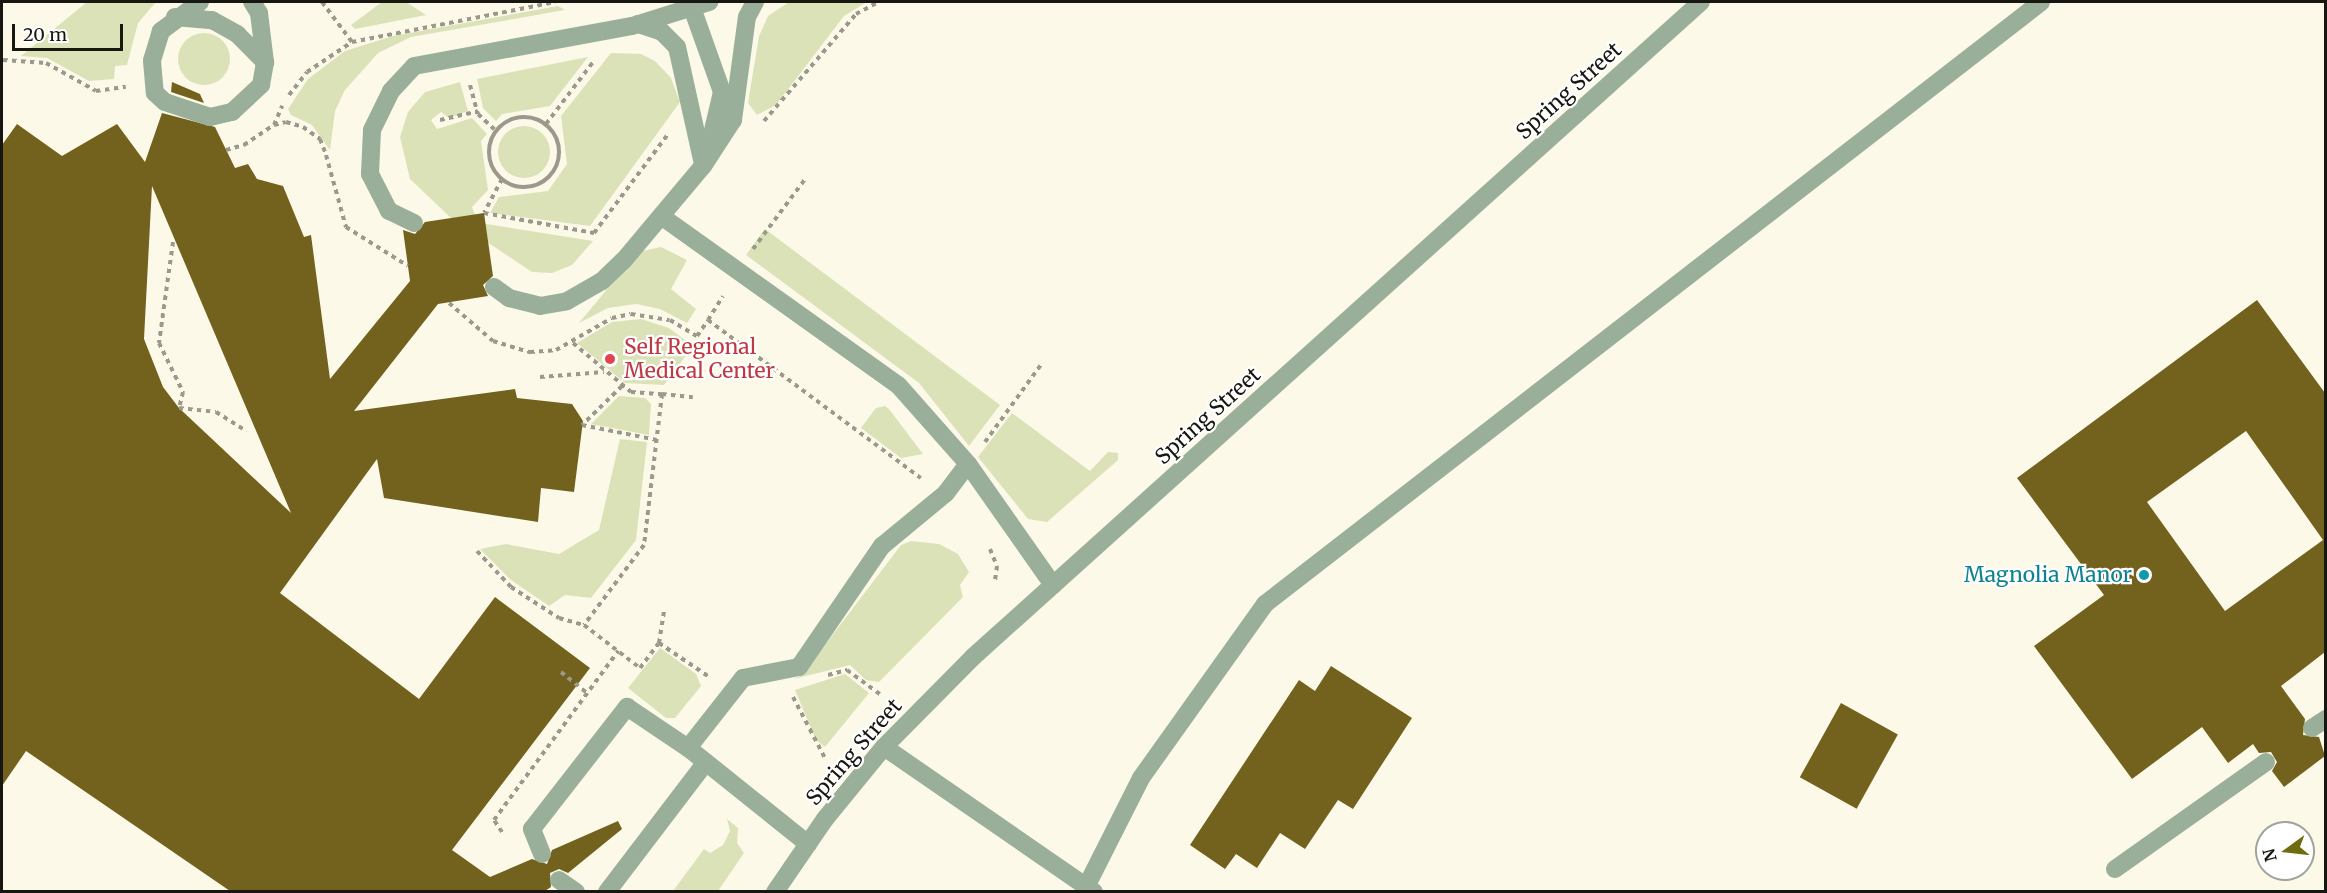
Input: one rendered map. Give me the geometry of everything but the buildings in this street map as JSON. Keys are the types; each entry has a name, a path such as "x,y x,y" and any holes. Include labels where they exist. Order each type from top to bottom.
{"street":[{"path":"200,2 175,17 161,31 152,61 154,93 165,102 210,117 232,112 261,85 265,62 259,13 252,2"},
{"path":"494,287 509,298 540,306 567,301 602,280 661,216 703,166 716,139 733,120 747,18 755,2"},
{"name":"Spring Street","path":"775,891 808,844 884,747 973,657 1701,2"},
{"path":"884,747 1090,889 1141,778 1264,604 2041,2"},
{"path":"414,223 389,211 370,174 372,130 391,91 414,66 638,24 697,3 722,92 716,139"},
{"path":"175,17 212,20 237,34 265,62"},
{"path":"638,24 662,32 677,47 703,166"},
{"path":"661,216 898,386 968,464 1053,585"},
{"path":"688,748 743,678 799,667 882,546 946,493 968,464"},
{"path":"542,854 532,829 627,706 688,748 808,844"},
{"path":"607,891 706,762"},
{"path":"2115,869 2266,762"},
{"path":"559,880 576,891"}],"path":[{"path":"322,2 352,42"},
{"path":"764,121 856,14 879,2"},
{"path":"468,56 478,111 495,130"},
{"path":"546,124 597,57"},
{"path":"3,60 46,63 96,91 128,87 132,94"},
{"path":"440,120 478,111"},
{"path":"525,117 546,124 558,145 551,174 525,187 502,179 488,150 495,130 525,117"},
{"path":"226,150 244,145 274,125 286,122 303,127 320,139 346,227 408,266"},
{"path":"502,179 484,213 594,233 670,133"},
{"path":"172,242 159,343 183,392 179,408 216,412 247,431"},
{"path":"449,303 477,329 510,350 556,350 573,343 612,318 631,314 670,320 697,336 708,320 887,455 946,493"},
{"path":"573,343 631,392 693,397"},
{"path":"968,464 1043,362"},
{"path":"540,376 605,372"},
{"path":"622,386 582,425 657,440"},
{"path":"584,625 645,545 662,394"},
{"path":"988,544 997,566 995,580"},
{"path":"477,551 511,587 559,618 584,625 640,668 658,643 664,610"},
{"path":"658,643 709,677 743,678"},
{"path":"505,837 494,820 618,651"},
{"path":"790,669 788,687 826,760"},
{"path":"818,678 847,670 881,695"},
{"path":"561,672 587,693"}],"green space":[{"path":"87,2 156,2 138,23 127,65 115,66 114,79 89,81 47,58 21,56"},
{"path":"382,2 406,2 426,15 355,29 351,25"},
{"path":"789,2 867,2 844,16 776,105 757,115 748,103 759,36 768,16"},
{"path":"558,6 565,10 411,37 378,53 345,90 335,111 330,150 312,125 291,115 288,109 308,79 345,51 393,36"},
{"path":"199,33 209,33 223,40 230,59 223,78 209,85 199,85 189,81 182,74 178,64 178,54 182,44 189,37"},
{"path":"611,53 641,54 655,61 671,78 680,102 590,226 490,213 499,197 548,191 567,164 561,116"},
{"path":"588,57 550,106 502,114 496,121 483,108 477,79"},
{"path":"460,82 468,111 449,118 441,112 431,120 437,129 472,118 487,134 481,141 488,190 472,207 475,215 486,224 593,241 572,265 552,273 532,272 451,218 410,179 400,137 408,112 425,92"},
{"path":"519,126 529,126 538,130 546,138 550,152 546,166 538,174 529,178 519,178 510,174 502,166 498,157 498,147 502,138 510,130"},
{"path":"765,229 1000,405 969,446 919,383 746,255"},
{"path":"661,247 687,260 671,289 696,309 687,323 660,309 636,304 608,308 579,323 638,252"},
{"path":"641,319 669,328 693,346 664,385 625,383 577,343 612,322"},
{"path":"619,396 645,398 651,404 649,435 591,424"},
{"path":"885,406 923,454 901,458 861,428 876,408"},
{"path":"1012,413 1090,471 1108,452 1118,453 1118,460 1047,522 1028,519 978,457"},
{"path":"620,439 647,442 636,540 591,598 565,595 549,606 511,580 480,549 506,544 559,554 599,530"},
{"path":"911,541 939,544 958,554 969,572 960,585 963,597 879,682 866,680 850,665 794,679 802,675 901,545"},
{"path":"660,648 696,674 701,686 675,718 666,718 628,688"},
{"path":"845,674 869,693 825,747 816,740 795,690"},
{"path":"727,819 738,828 737,843 744,853 718,891 673,891 704,849 710,853 723,845 730,831"}],"place":[{"name":"Self Regional Medical Center","path":"610,359"},
{"name":"Magnolia Manor","path":"2144,575"}]}
